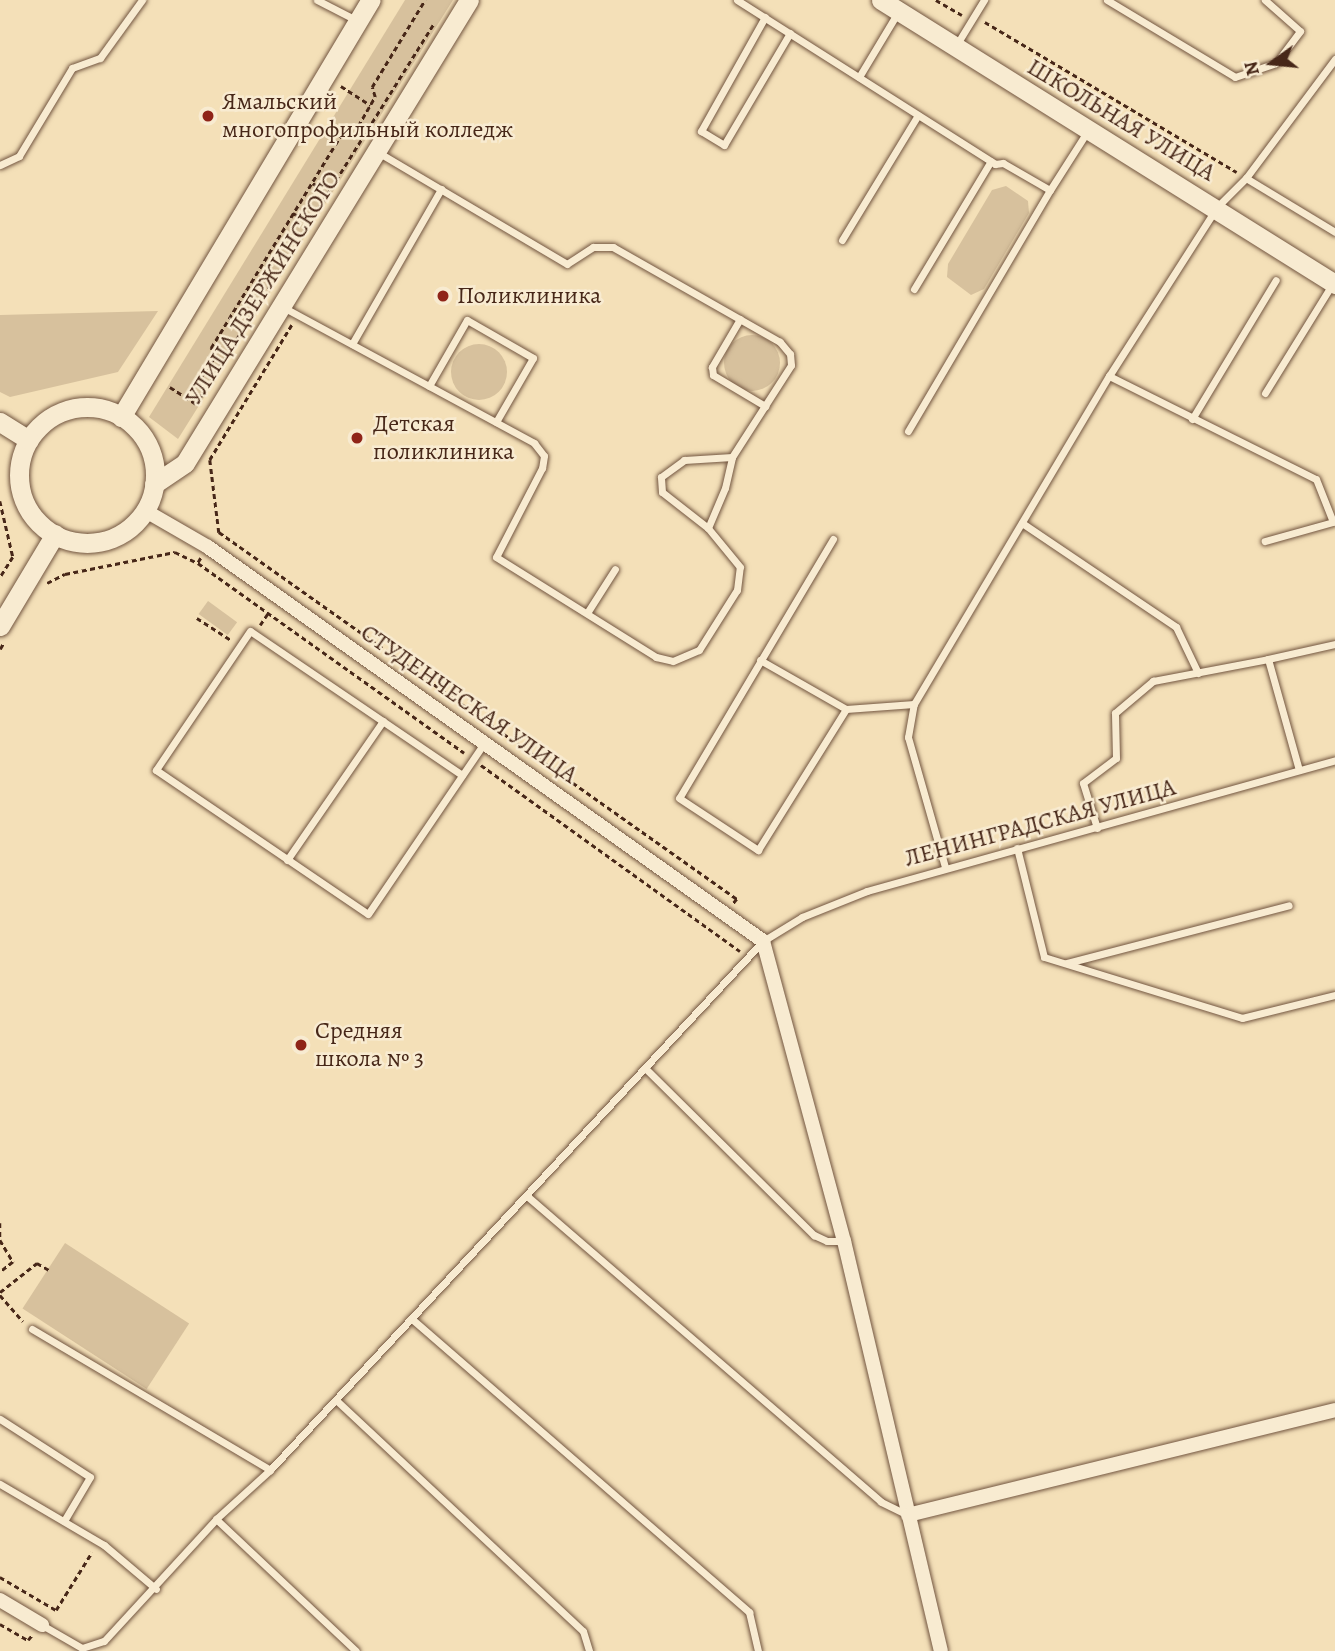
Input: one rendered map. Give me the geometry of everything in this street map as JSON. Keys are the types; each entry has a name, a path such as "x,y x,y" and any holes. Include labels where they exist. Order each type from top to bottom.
{"street":[{"path":"121,417 371,0"},
{"name":"УЛИЦА ДЗЕРЖИНСКОГО","path":"154,484 185,463 289,310 376,151 469,0"},
{"name":"ШКОЛЬНАЯ УЛИЦА","path":"881,0 1217,207 1334,283"},
{"path":"74,407 95,407 121,417 146,442 154,463 154,484 144,510 127,530 98,542 68,540 55,534 34,518 23,500 20,460 29,440 54,415 74,407"},
{"path":"0,422 29,440"},
{"name":"СТУДЕНЧЕСКАЯ УЛИЦА","path":"144,510 208,547 763,942"},
{"path":"3,633 55,534"},
{"path":"763,942 844,1241 942,1651"},
{"path":"908,1515 1335,1410"},
{"path":"0,1600 42,1625"}],"lane":[{"path":"0,165 19,156 72,68 100,58 142,0"},
{"path":"317,0 358,21"},
{"path":"737,0 991,161 1003,163 1050,190"},
{"path":"955,48 984,0"},
{"path":"1107,0 1235,77 1276,63 1300,31 1265,0"},
{"path":"859,77 898,11"},
{"path":"765,17 701,131 724,145 790,33"},
{"path":"945,867 908,737 914,704 1109,376 1217,207 1246,178 1335,59"},
{"path":"842,240 918,115"},
{"path":"908,431 1089,128"},
{"path":"376,151 567,264 593,247 613,247 740,319 790,354 791,365 732,457 725,488 708,528"},
{"path":"914,289 991,161"},
{"path":"1246,178 1335,232"},
{"path":"352,344 441,189"},
{"path":"1192,419 1276,280"},
{"path":"1265,393 1334,283"},
{"path":"289,310 534,443 544,456 496,557 656,657 673,661 699,650 741,579 734,557 708,528 662,492 662,477 684,460 732,457"},
{"path":"740,319 712,367 713,375 765,406"},
{"path":"429,386 467,320 533,358 496,422"},
{"path":"1109,376 1316,479 1333,522 1265,541"},
{"path":"1022,523 1175,627 1198,673"},
{"path":"833,539 679,798 758,850 846,709"},
{"path":"587,613 615,569"},
{"path":"462,775 250,631 156,770 368,914 483,745"},
{"path":"1097,828 1083,783 1116,758 1115,713 1153,681 1335,645"},
{"path":"1268,659 1298,770"},
{"path":"760,660 846,709 914,704"},
{"path":"287,860 383,721"},
{"name":"ЛЕНИНГРАДСКАЯ УЛИЦА","path":"42,1625 72,1644 93,1647 156,1588 216,1519 270,1470 763,942 802,916 945,867 1097,828 1335,761"},
{"path":"1017,848 1044,957 1242,1018 1335,995"},
{"path":"1066,964 1289,905"},
{"path":"645,1068 814,1235 827,1241 844,1241"},
{"path":"527,1196 881,1502 908,1515"},
{"path":"412,1319 749,1612 758,1651"},
{"path":"32,1329 270,1470"},
{"path":"336,1400 583,1631 589,1651"},
{"path":"0,1419 90,1477 64,1521"},
{"path":"0,1484 98,1541 156,1588"},
{"path":"216,1519 356,1651"}],"path":[{"path":"223,362 215,357 211,348 347,125 358,126 375,97 372,87 425,0"},
{"path":"936,0 972,20 992,23 1246,178"},
{"path":"170,387 196,404 433,23"},
{"path":"341,86 370,105"},
{"path":"312,183 327,193"},
{"path":"293,213 309,222"},
{"path":"198,563 219,532 210,460 289,310"},
{"path":"215,357 210,365 218,369"},
{"path":"187,397 215,357"},
{"path":"0,501 13,557 0,578"},
{"path":"219,532 737,899 712,932"},
{"path":"43,587 65,574 174,552 198,563 748,957"},
{"path":"197,618 240,646"},
{"path":"0,649 3,633"},
{"path":"0,1223 0,1240 13,1262 0,1272"},
{"path":"32,1329 0,1293 37,1263 49,1270"},
{"path":"0,1577 56,1610 98,1541"}],"shaded area":[{"path":"405,0 453,0 178,439 149,417"},
{"path":"1006,186 1028,201 1029,213 984,289 971,295 947,277 948,264 992,190"},
{"path":"158,311 118,372 10,397 0,392 0,315"},
{"path":"747,335 757,335 772,343 778,352 778,374 772,383 757,391 747,391 729,379 724,368 724,358 736,340"},
{"path":"474,344 484,344 499,352 505,361 505,383 499,392 484,400 474,400 456,388 451,377 451,367 463,349"},
{"path":"208,601 237,622 228,635 199,614"},
{"path":"65,1243 189,1324 147,1389 23,1308"}],"place":[{"name":"Ямальский многопрофильный колледж","path":"208,116"},
{"name":"Поликлиника","path":"443,296"},
{"name":"Детская поликлиника","path":"357,438"},
{"name":"Средняя школа № 3","path":"301,1045"}]}
